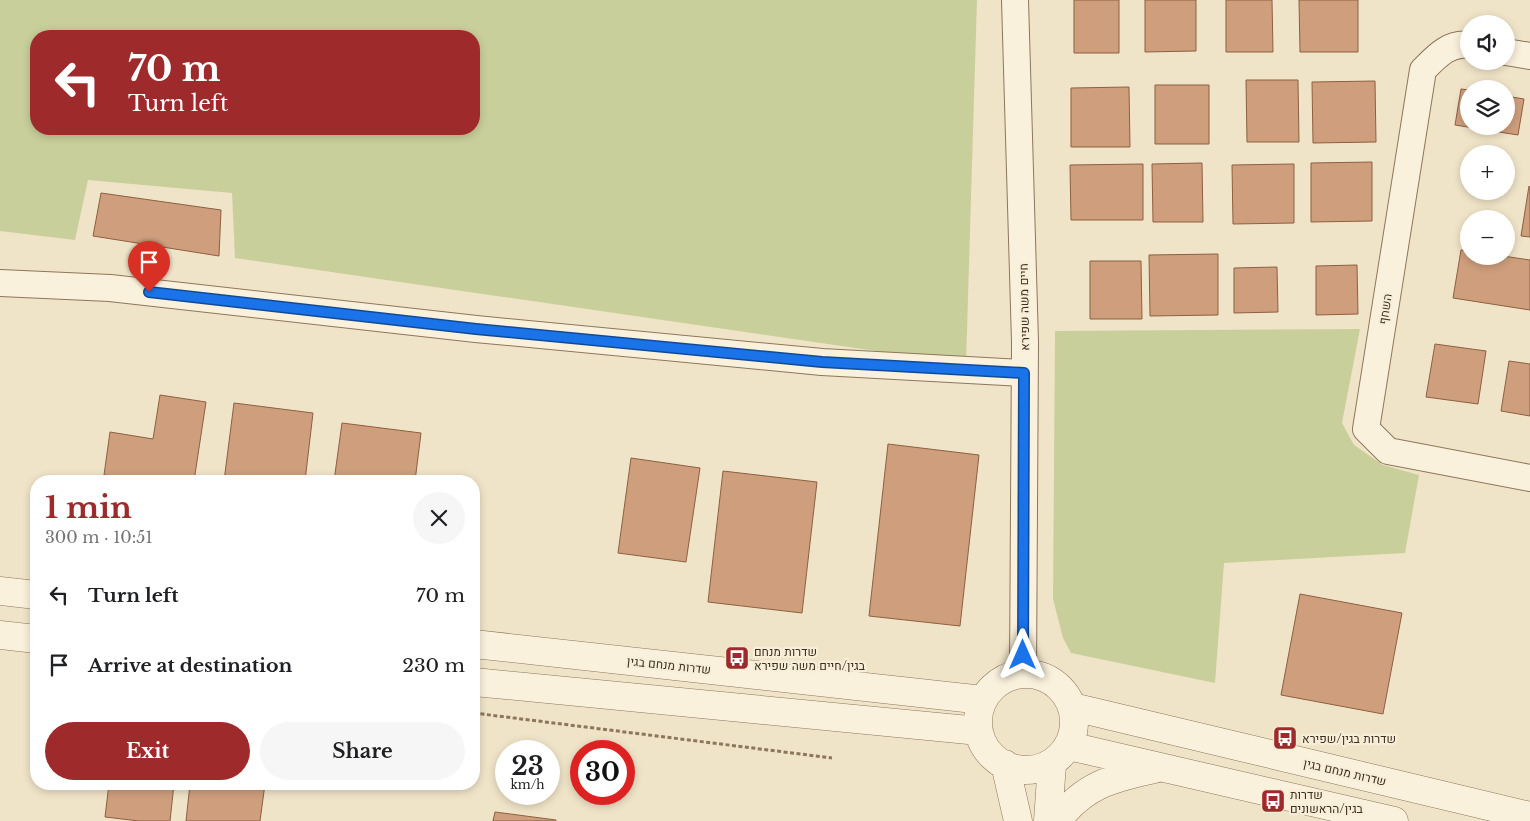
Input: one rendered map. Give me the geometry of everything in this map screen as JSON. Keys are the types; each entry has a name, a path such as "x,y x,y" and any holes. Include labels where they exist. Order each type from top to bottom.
{"street":[{"name":"חיים משה שפירא","path":"1015,0 1024,373 1023,673"},
{"name":"השחף","path":"1460,45 1442,50 1423,70 1366,429 1388,451 1530,478"},
{"path":"1515,54 1530,56"},
{"path":"0,284 110,288 476,329 822,362 1024,373"},
{"path":"0,591 30,594"},
{"path":"0,635 30,638"},
{"name":"שדרות מנחם בגין","path":"480,645 983,700"},
{"path":"1048,821 1060,754 1074,733 1073,707 1066,693 1054,682 1039,675 1023,673 1007,677 993,686 983,700 978,715 979,731 983,744 991,755 1005,764 1029,770 1060,754 1093,753 1166,767 1394,821"},
{"path":"480,683 979,731"},
{"name":"שדרות מנחם בגין","path":"1073,707 1530,816"},
{"path":"1005,764 1018,821"},
{"path":"1057,821 1070,804 1084,793 1101,784 1120,776 1166,767"}],"path":[{"path":"480,714 832,758"}],"green space":[{"path":"0,0 977,0 966,364 235,258 232,193 88,180 75,240 0,231"},
{"path":"1360,329 1342,423 1354,445 1383,465 1419,475 1405,553 1224,563 1215,683 1071,653 1063,638 1053,599 1055,331"}],"building":[{"path":"1074,0 1119,0 1119,53 1074,53"},
{"path":"1145,0 1196,0 1196,51 1145,52"},
{"path":"1226,0 1272,0 1273,52 1226,52"},
{"path":"1299,0 1358,0 1358,52 1300,52"},
{"path":"1246,80 1298,80 1299,142 1247,142"},
{"path":"1375,81 1376,142 1313,143 1312,82"},
{"path":"1155,85 1209,85 1209,144 1155,144"},
{"path":"1129,87 1130,147 1071,147 1071,88"},
{"path":"1460,95 1460,126 1455,125"},
{"path":"1515,98 1524,99 1518,135 1515,135"},
{"path":"1372,162 1372,221 1311,222 1311,163"},
{"path":"1202,163 1203,222 1153,222 1152,164"},
{"path":"1143,164 1143,220 1071,220 1070,165"},
{"path":"1294,164 1294,223 1233,224 1232,165"},
{"path":"1530,187 1530,237 1521,236"},
{"path":"101,193 221,210 219,256 93,236"},
{"path":"1218,254 1218,315 1150,316 1149,255"},
{"path":"1460,256 1460,265 1515,265 1515,258 1530,260 1530,310 1453,298"},
{"path":"1090,261 1141,261 1142,319 1090,319"},
{"path":"1357,265 1358,314 1316,315 1316,266"},
{"path":"1277,267 1278,312 1234,313 1234,268"},
{"path":"1435,344 1486,351 1478,404 1426,397"},
{"path":"1509,361 1530,364 1530,416 1501,411"},
{"path":"160,395 206,402 195,475 104,475 110,432 153,439"},
{"path":"234,403 313,413 306,475 225,475"},
{"path":"342,423 421,433 416,475 335,475"},
{"path":"888,444 979,455 960,626 869,616"},
{"path":"631,458 700,468 686,562 618,553"},
{"path":"723,471 817,482 802,613 708,602"},
{"path":"1300,594 1402,613 1383,714 1281,695"},
{"path":"108,790 173,790 170,821 139,821 105,817"},
{"path":"189,790 264,790 260,821 186,821"},
{"path":"495,812 556,820 556,821 493,821"}],"place":[{"name":"שדרות מנחם בגין/חיים משה שפירא","path":"737,658"},
{"name":"שדרות בגין/שפירא","path":"1285,738"},
{"name":"שדרות בגין/הראשונים","path":"1273,801"}],"route":[{"path":"149,292 476,329 822,362 1024,373 1023,655"}]}
